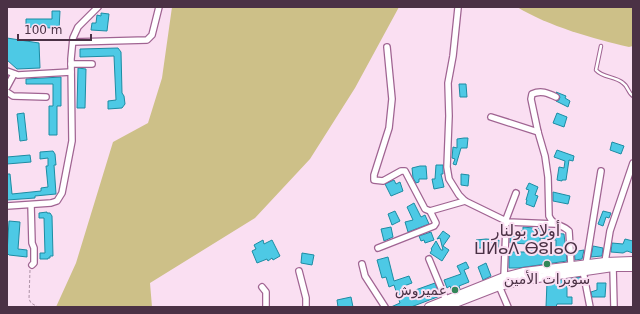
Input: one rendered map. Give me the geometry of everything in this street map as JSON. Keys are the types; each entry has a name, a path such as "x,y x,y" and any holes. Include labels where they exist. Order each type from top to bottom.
{"main road":[{"path":"429,307 445,304 499,286 524,280 584,268 605,262 633,261"},
{"path":"445,304 504,277 524,272 571,266 584,268 633,267"}],"street":[{"path":"7,206 51,203 57,201 62,193 72,141 71,64 73,42 78,26 98,7"},
{"path":"73,42 147,40 152,35 159,7"},
{"path":"458,8 448,84 449,116 447,167 449,179 459,195 465,201 499,216 505,222 555,224 566,228 569,231 571,266"},
{"path":"387,47 392,99 389,128 374,175 374,180 383,181 401,171 405,171 425,209 430,210 465,201"},
{"path":"71,64 92,64"},
{"path":"7,71 18,75 71,72"},
{"path":"7,87 14,74"},
{"path":"555,224 551,221 549,216 548,177 545,156 531,99 532,94 538,91 548,93 556,97"},
{"path":"7,92 13,96 46,97"},
{"path":"491,117 538,132"},
{"path":"605,262 610,231 633,164"},
{"path":"590,307 584,268 601,171"},
{"path":"504,277 505,222 516,194"},
{"path":"31,204 32,243 34,248 34,263 32,265"},
{"path":"378,248 434,226 436,223 430,210"},
{"path":"430,258 445,304"},
{"path":"362,264 365,276 385,307"},
{"path":"613,267 614,307"},
{"path":"299,272 306,298 306,307"},
{"path":"499,286 508,307"},
{"path":"262,287 266,292 266,307"}],"lane":[{"path":"601,46 596,70 600,74 612,77 624,83 630,94 633,96"}],"path":[{"path":"32,265 29,273 29,299 31,303 38,307"}],"shaded area":[{"path":"172,7 399,7 355,88 310,159 255,218 150,283 152,307 56,307 76,263 113,142 148,123 162,78"},
{"path":"517,7 633,7 633,46 629,47 586,36 557,26"}],"building":[{"path":"52,11 60,11 59,30 53,30 53,28 26,27 26,19 52,19"},
{"path":"101,13 109,14 107,31 91,30 92,23 96,23 97,15 101,16"},
{"path":"7,38 39,43 40,68 17,69 7,60"},
{"path":"118,48 121,52 122,93 125,104 122,108 108,109 108,101 116,100 114,56 80,57 80,49"},
{"path":"78,68 86,69 85,108 77,108"},
{"path":"61,77 61,106 57,106 57,135 49,135 49,106 53,106 53,84 26,84 26,79"},
{"path":"459,84 466,84 467,97 460,97"},
{"path":"556,92 566,96 565,98 570,101 568,107 556,101 559,100 560,97"},
{"path":"24,113 27,140 20,141 17,114"},
{"path":"557,113 567,117 564,127 553,123"},
{"path":"468,138 467,148 461,148 456,165 453,164 455,159 452,158 453,147 457,148 457,139"},
{"path":"612,142 624,146 621,154 610,150"},
{"path":"557,150 574,156 573,161 569,160 566,180 562,181 557,180 559,167 564,168 565,161 554,157"},
{"path":"53,151 55,154 56,165 54,165 56,194 35,196 35,198 7,200 7,174 10,174 12,194 41,191 41,188 48,187 46,166 48,166 48,158 40,159 40,152"},
{"path":"30,155 31,162 7,164 7,157"},
{"path":"436,165 443,165 443,174 441,174 444,187 434,189 432,179 435,179"},
{"path":"426,166 427,179 419,179 419,182 416,183 413,178 412,168"},
{"path":"461,174 469,175 468,186 461,185"},
{"path":"394,180 396,184 400,182 403,191 391,196 385,184"},
{"path":"529,183 538,187 535,195 538,196 534,207 526,204 529,190 526,189"},
{"path":"553,192 570,196 568,204 553,201"},
{"path":"414,203 421,217 425,215 429,224 408,232 405,222 413,220 407,207"},
{"path":"395,211 400,221 392,225 388,214"},
{"path":"603,211 611,213 609,218 606,217 603,226 598,224"},
{"path":"47,212 52,216 53,256 50,256 48,259 40,259 40,253 45,253 44,218 39,218 39,213"},
{"path":"9,221 20,222 18,249 27,250 27,257 9,255 7,253"},
{"path":"391,227 393,237 384,241 381,229"},
{"path":"523,227 553,230 553,233 564,234 567,261 509,268 509,252 530,252 529,244 510,243 510,231 523,231","holes":["540,238 556,240 556,248 549,249 550,254 541,255"]},
{"path":"443,231 450,236 443,246 449,250 442,261 430,253 436,241 441,250 443,250 440,238 437,239"},
{"path":"431,232 434,240 425,243 424,240 421,241 419,236"},
{"path":"625,239 633,241 633,253 627,251 623,253 611,252 612,243 623,244"},
{"path":"263,240 264,244 272,240 280,256 273,260 272,258 268,261 267,259 257,263 252,251 256,249 254,245"},
{"path":"476,240 499,240 498,251 485,251 485,248 476,248"},
{"path":"593,246 603,248 602,256 591,257"},
{"path":"574,248 577,248 578,251 584,250 582,259 575,260"},
{"path":"302,253 314,255 312,265 301,263"},
{"path":"388,257 394,281 409,276 412,283 404,286 407,293 435,283 440,296 411,307 391,307 400,303 394,285 389,287 386,277 382,278 377,260"},
{"path":"466,262 469,268 464,270 469,282 459,286 460,289 452,292 450,286 447,288 444,280 461,274 457,266"},
{"path":"486,263 491,276 483,280 478,267"},
{"path":"580,277 581,283 567,285 567,297 572,297 572,304 557,304 556,307 546,307 547,282"},
{"path":"597,283 606,283 605,297 592,297 591,292 597,290"},
{"path":"351,297 353,307 338,307 337,300"}],"place":[{"name":"سوبرات الأمين","path":"547,264"},
{"name":"عميروش","path":"455,290"}],"district":[{"name":"أولاد بولنار ⵡⵍⴰⴷ ⴱⵓⵏⴰⵔ","path":"526,239"}]}
